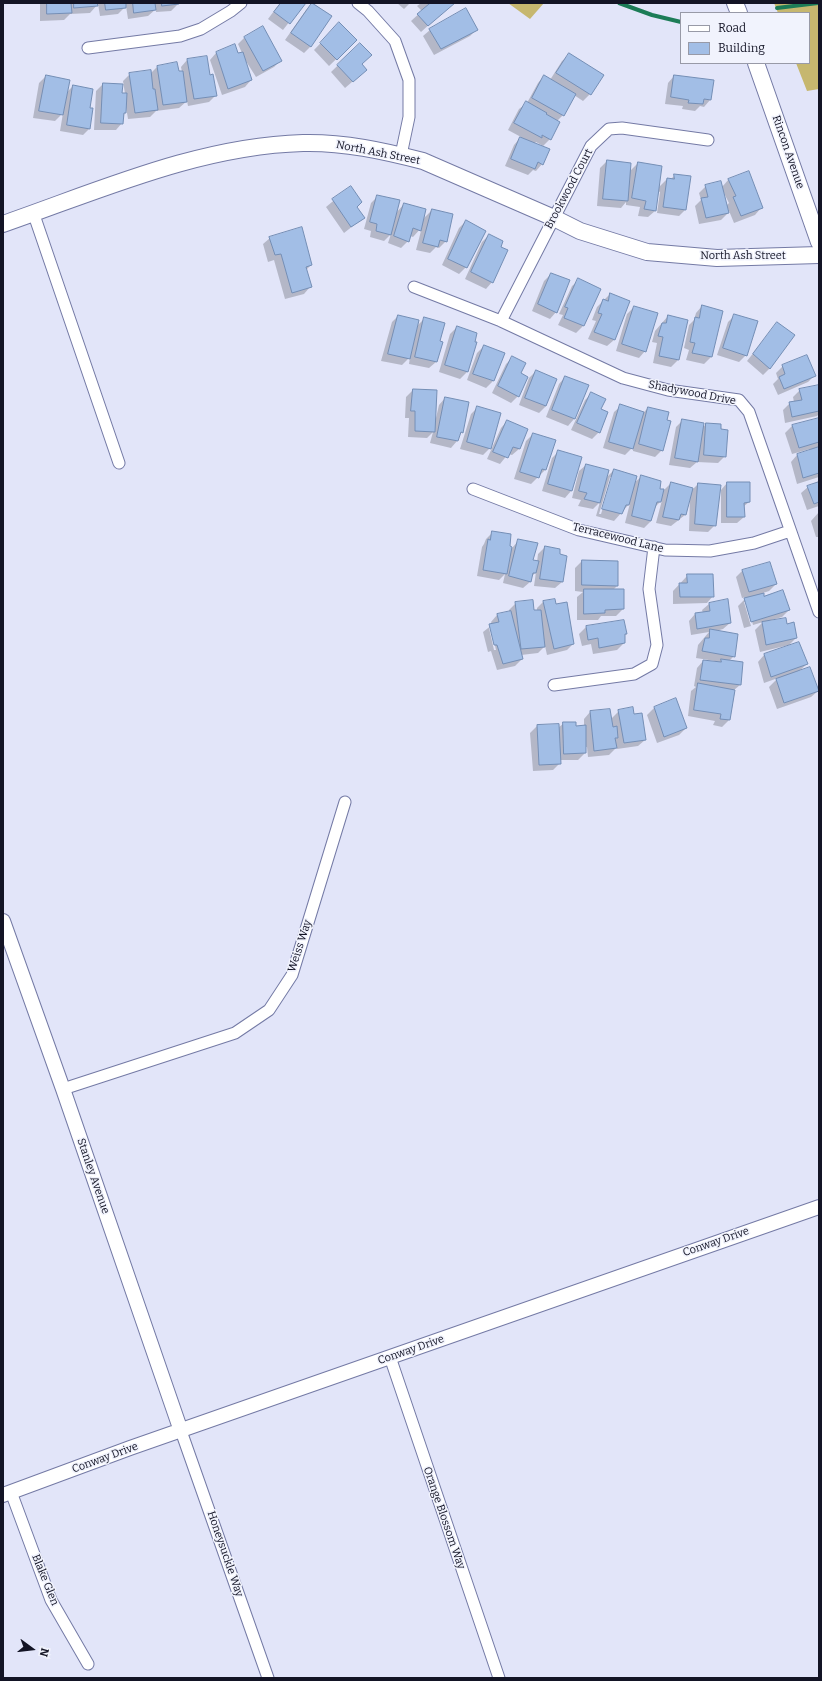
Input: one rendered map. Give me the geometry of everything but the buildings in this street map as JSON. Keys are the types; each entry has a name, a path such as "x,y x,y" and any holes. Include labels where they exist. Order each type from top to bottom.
{"main road":[{"name":"Rincon Avenue","path":"756,64 819,242"},
{"name":"North Ash Street","path":"3,224 33,212 183,162 250,148 303,143 345,145 401,155 423,161 554,218 580,231 647,252 717,258 819,255"}],"street":[{"path":"88,48 180,36 201,29 231,11 240,3"},
{"path":"358,3 368,11 394,41 409,80 409,117 401,155"},
{"name":"Brookwood Court","path":"501,321 591,146 609,129 622,128 708,140"},
{"path":"33,212 119,463"},
{"name":"Shadywood Drive","path":"414,287 501,321 623,378 668,390 738,400 749,412 819,612"},
{"name":"Terracewood Lane","path":"474,489 579,530 665,550 710,551 754,543 790,531"},
{"path":"554,685 634,674 652,664 657,645 649,589 654,547"},
{"name":"Weiss Way","path":"63,1089 235,1034 269,1010 292,975 345,802"},
{"name":"Stanley Avenue","path":"3,921 5,936 63,1089 181,1431"},
{"name":"Conway Drive","path":"7,1494 390,1357 819,1207"},
{"name":"Orange Blossom Way","path":"390,1357 499,1678"},
{"name":"Honeysuckle Way","path":"181,1431 268,1678"},
{"name":"Blake Glen","path":"7,1494 51,1600 88,1664"}],"shaded area":[{"path":"508,3 544,3 530,19"},
{"path":"774,3 819,3 819,89 807,91 796,64 810,64 810,12 778,12"}],"waterway":[{"path":"619,3 652,15 680,22"},
{"path":"777,8 818,3"}]}
